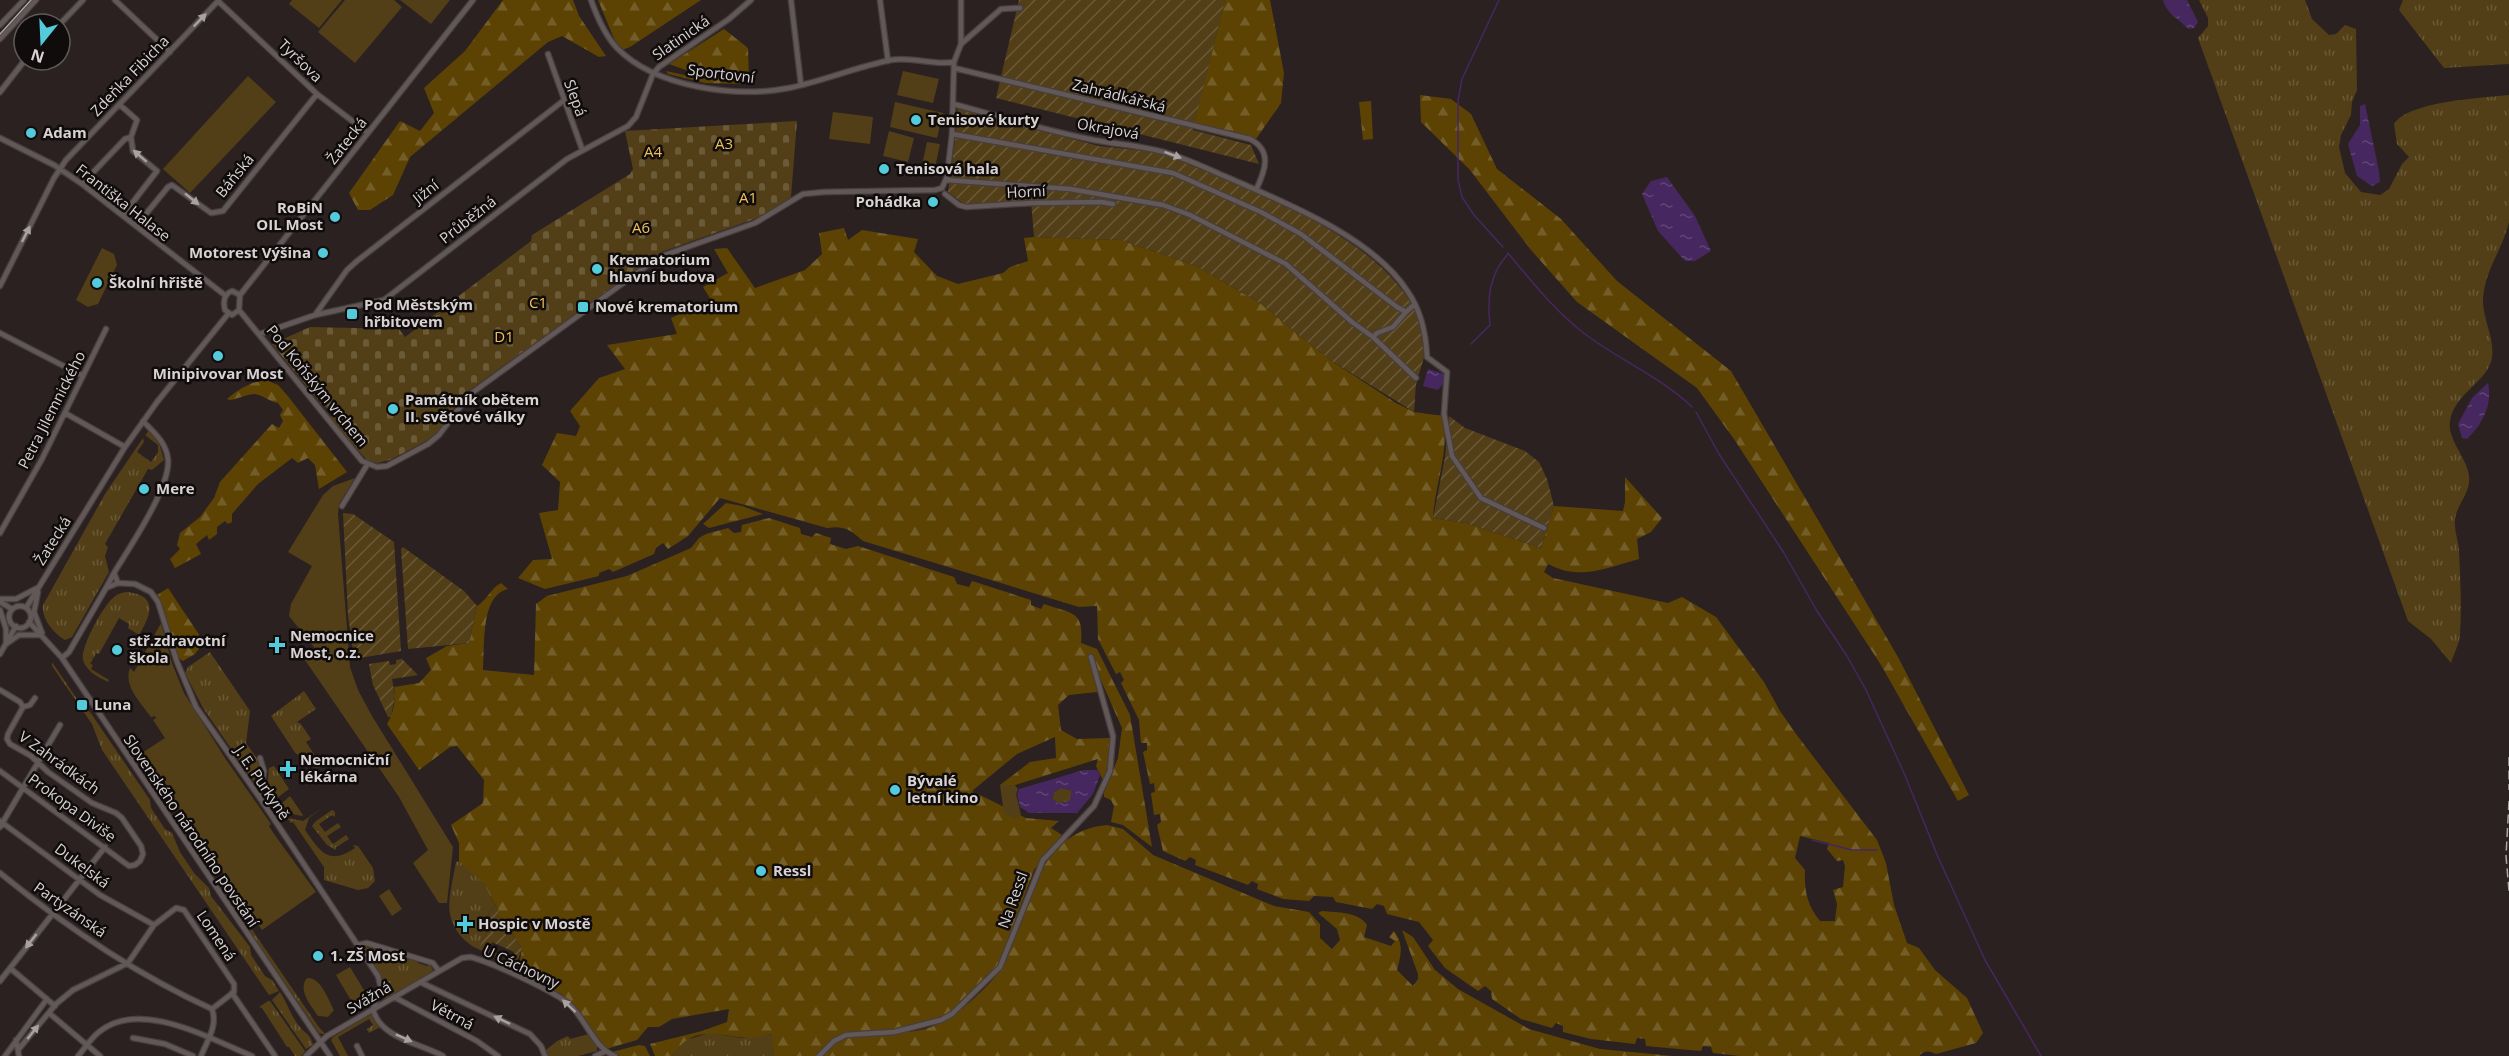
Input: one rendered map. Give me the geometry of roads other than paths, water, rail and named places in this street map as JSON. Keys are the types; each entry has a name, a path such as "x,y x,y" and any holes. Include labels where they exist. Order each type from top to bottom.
{"street":[{"path":"0,25 24,0"},
{"path":"0,39 36,0"},
{"path":"72,12 83,0"},
{"path":"116,0 170,52"},
{"name":"Zdeňka Fibicha","path":"0,286 60,170 219,0"},
{"name":"Tyršova","path":"219,0 316,94 368,134"},
{"name":"Žatecká","path":"240,296 473,0"},
{"name":"Sportovní","path":"591,0 602,26 617,48 653,74 700,87 758,92 801,85 888,61 913,59 954,65"},
{"name":"Slatinická","path":"653,74 659,67 729,19 751,0"},
{"path":"791,0 801,85"},
{"path":"880,0 888,61"},
{"path":"961,0 961,44 954,65 952,134 946,180 1070,189 1163,205 1190,215 1286,264 1352,322 1373,337 1416,378"},
{"path":"961,44 1000,9 1020,8"},
{"name":"Slepá","path":"548,54 582,149"},
{"name":"Zahrádkářská","path":"954,65 1246,138 1260,147 1266,162 1256,190"},
{"path":"0,92 13,72"},
{"name":"Průběžná","path":"260,334 315,315 384,300 582,149 628,126 636,117 653,74"},
{"name":"Báňská","path":"136,226 172,185 211,213 223,211 316,94"},
{"name":"Jižní","path":"315,315 347,270 357,261 563,101"},
{"name":"Okrajová","path":"952,104 1087,139 1170,154 1299,209 1353,241 1380,261 1407,289 1425,333 1427,357 1448,372 1444,414 1452,456 1481,498 1544,528"},
{"path":"120,105 137,120 131,137 133,151 157,171 123,215"},
{"path":"952,134 1173,173 1261,212 1301,234 1384,298 1406,312"},
{"path":"82,184 125,139 131,137"},
{"name":"Františka Halase","path":"0,138 82,184 226,296"},
{"name":"Pod Koňským vrchem","path":"239,310 367,465 387,466 428,444 441,433 469,395 658,257 755,224 803,194 935,190 942,188 946,180"},
{"name":"Horní","path":"945,194 959,205 966,207 1043,203 1101,202 1113,204"},
{"path":"232,291 240,296 239,310 236,314 228,314 224,305 226,296 232,291"},
{"path":"1373,337 1393,327 1415,304"},
{"name":"Žatecká","path":"26,608 125,447 228,314"},
{"name":"Petra Jilemnického","path":"0,533 3,522 65,412 106,329"},
{"path":"0,333 83,376"},
{"path":"65,412 125,447"},
{"path":"62,658 69,652 166,482 168,459 161,438 143,421"},
{"path":"342,507 367,465"},
{"path":"106,588 118,582 114,573"},
{"name":"J. E. Purkyně","path":"118,582 144,587 158,602 179,667 196,707 260,798 378,976 381,988 373,1010"},
{"path":"0,600 16,599 39,586"},
{"path":"6,644 26,633 43,635 34,612 39,586"},
{"path":"0,600 12,609"},
{"path":"17,606 26,608 30,613 29,622 22,627 16,626 10,619 12,609 17,606"},
{"path":"0,610 6,629 6,644"},
{"name":"Slovenského národního povstání","path":"29,622 62,658 330,1056"},
{"path":"0,654 16,626"},
{"name":"Na Ressl","path":"819,1056 834,1041 846,1035 894,1032 940,1020 952,1014 1000,967 1042,860 1094,806 1110,771 1113,736 1091,657"},
{"path":"0,690 20,702 23,707"},
{"name":"V Zahrádkách","path":"35,698 30,705 23,707 7,739 10,744 40,763 48,772 92,803 122,818 141,846 143,854 140,861 129,866"},
{"path":"1,823 40,763 60,725"},
{"path":"260,758 264,771 260,798"},
{"name":"Prokopa Diviše","path":"0,771 105,846 129,866"},
{"name":"Dukelská","path":"1,823 119,908 154,925"},
{"path":"0,981 105,846"},
{"name":"Partyzánská","path":"0,873 71,929 173,991 212,1009"},
{"name":"Lomená","path":"128,963 154,925 176,908 184,910 234,984 236,988 232,993"},
{"path":"357,945 367,943 433,963 439,972"},
{"name":"Svážná","path":"306,1056 330,1035 462,958"},
{"name":"U Cáchovny","path":"462,958 476,958 556,995 570,1005 581,1018 604,1052"},
{"path":"19,1053 55,1006 73,990 128,963"},
{"path":"10,968 55,1006"},
{"path":"420,982 530,1034 541,1046 545,1056"},
{"path":"201,1056 214,1025 215,1017 212,1009 232,993 275,1056"},
{"name":"Větrná","path":"394,998 477,1041 498,1056"},
{"path":"5,1056 47,999"},
{"path":"373,1010 375,1016 389,1031 443,1056"},
{"path":"49,1013 100,1056"},
{"path":"78,1056 99,1032 113,1024 132,1018 150,1018 168,1022 252,1056"},
{"path":"133,1038 165,1044 192,1056"},
{"path":"16,1040 19,1053"},
{"path":"357,1046 362,1056"},
{"path":"270,1050 270,1056"},
{"path":"595,1056 604,1052 615,1056"}],"water":[{"path":"2163,0 2187,0 2198,22 2194,28 2188,29 2170,12"},
{"path":"2365,104 2380,182 2372,186 2357,176 2348,144 2360,125 2360,106"},
{"path":"1667,177 1695,216 1711,251 1695,261 1685,261 1658,231 1642,194 1651,181"},
{"path":"1428,369 1444,374 1444,382 1438,390 1423,386"},
{"path":"2488,383 2488,407 2482,421 2467,439 2462,438 2458,424 2472,398"},
{"path":"1084,770 1098,770 1100,775 1093,794 1077,813 1029,813 1020,807 1017,794 1019,789","holes":["1061,788 1071,790 1071,798 1068,802 1058,803 1052,799 1054,792"]}],"waterway":[{"path":"1499,0 1462,79 1458,101 1458,180 1462,197 1474,215 1503,247"},
{"path":"1508,253 1544,296 1574,325 1680,396 1692,407"},
{"path":"1471,344 1490,325 1489,296 1493,279 1508,254"},
{"path":"1696,412 1719,454 1784,553 1866,690 1985,960 2041,1056"},
{"path":"1812,840 1852,850 1877,850"}],"tram line":[{"path":"0,34 31,0"}],"railway":[{"path":"2509,757 2509,790"},
{"path":"2509,801 2506,856 2509,891"}],"place":[{"name":"Tenisové kurty","path":"916,120"},
{"name":"Adam","path":"31,133"},
{"name":"Tenisová hala","path":"884,169"},
{"name":"Pohádka","path":"933,202"},
{"name":"RoBiN OIL Most","path":"335,217"},
{"name":"Motorest Výšina","path":"323,253"},
{"name":"Krematorium hlavní budova","path":"597,269"},
{"name":"Školní hřiště","path":"97,283"},
{"name":"Nové krematorium","path":"583,307"},
{"name":"Pod Městským hřbitovem","path":"352,314"},
{"name":"Minipivovar Most","path":"218,356"},
{"name":"Památník obětem II. světové války","path":"393,409"},
{"name":"Mere","path":"144,489"},
{"name":"Nemocnice Most, o.z.","path":"277,645"},
{"name":"stř.zdravotní škola","path":"117,650"},
{"name":"Luna","path":"82,705"},
{"name":"Nemocniční lékárna","path":"288,769"},
{"name":"Bývalé letní kino","path":"895,790"},
{"name":"Ressl","path":"761,871"},
{"name":"Hospic v Mostě","path":"465,924"},
{"name":"1. ZŠ Most","path":"318,956"}],"park label":[{"name":"A3","path":"724,144"},
{"name":"A4","path":"653,152"},
{"name":"A1","path":"748,198"},
{"name":"A6","path":"641,228"},
{"name":"C1","path":"538,303"},
{"name":"D1","path":"504,337"}]}
